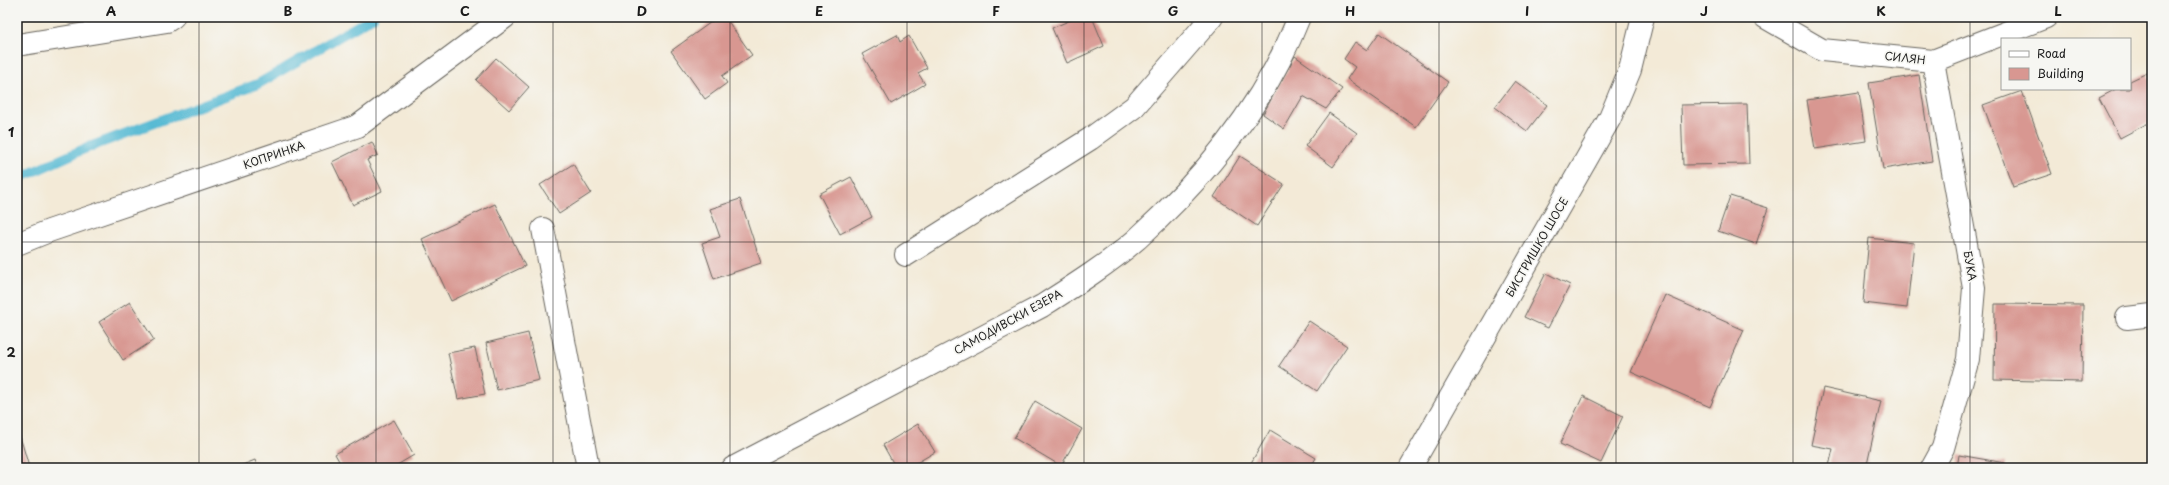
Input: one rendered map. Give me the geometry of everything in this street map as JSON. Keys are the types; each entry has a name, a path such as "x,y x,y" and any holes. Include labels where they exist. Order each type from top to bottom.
{"street":[{"path":"17,45 167,21 173,17"},
{"name":"КОПРИНКА","path":"17,244 49,231 358,126 504,17"},
{"path":"906,255 1090,139 1134,107 1212,17"},
{"name":"САМОДИВСКИ ЕЗЕРА","path":"733,468 1042,306 1091,274 1136,240 1184,193 1226,142 1261,93 1291,38 1299,17"},
{"name":"БИСТРИШКО ШОСЕ","path":"1410,468 1610,118 1630,70 1643,17"},
{"name":"СИЛЯН","path":"1765,17 1822,50 1933,61 2046,17"},
{"name":"БУКА","path":"1932,468 1943,448 1968,359 1974,288 1933,61"},
{"path":"543,229 588,468"},
{"path":"2127,318 2152,315"}],"building":[{"path":"718,17 725,17 752,55 722,76 727,83 705,99 671,51"},
{"path":"1078,17 1092,17 1104,46 1067,63 1052,28"},
{"path":"1379,33 1448,82 1416,127 1347,79 1355,67 1344,59 1355,42 1367,50"},
{"path":"897,35 900,42 909,36 927,68 918,73 925,84 891,104 862,54"},
{"path":"1295,56 1342,89 1326,109 1303,96 1284,129 1263,114"},
{"path":"496,58 529,87 509,110 476,80"},
{"path":"2147,73 2152,83 2152,121 2120,138 2099,98 2114,90 2131,90 2131,81"},
{"path":"1919,75 1932,161 1883,169 1869,83"},
{"path":"1515,81 1547,105 1527,131 1495,107"},
{"path":"2022,91 2052,174 2013,187 1983,105"},
{"path":"1859,92 1866,141 1815,149 1807,100"},
{"path":"1747,104 1749,164 1683,165 1681,105"},
{"path":"1329,113 1357,133 1333,167 1305,146"},
{"path":"372,142 378,155 367,160 382,191 353,205 332,162"},
{"path":"1240,156 1284,184 1257,226 1214,197"},
{"path":"573,164 591,193 559,214 540,185"},
{"path":"851,177 872,217 840,234 819,194"},
{"path":"1730,196 1768,208 1756,244 1718,231"},
{"path":"740,199 761,263 714,279 702,243 720,237 710,209"},
{"path":"495,204 525,266 451,301 422,239"},
{"path":"1869,238 1914,243 1907,308 1863,303"},
{"path":"1546,273 1570,285 1548,328 1524,317"},
{"path":"1665,295 1744,330 1710,407 1631,372"},
{"path":"130,302 154,340 123,360 99,322"},
{"path":"1995,304 2083,305 2082,382 1994,380"},
{"path":"1309,321 1347,346 1317,391 1279,366"},
{"path":"528,333 539,380 497,390 486,343"},
{"path":"475,348 485,394 458,399 448,353"},
{"path":"1823,388 1881,401 1866,468 1829,466 1833,449 1811,445"},
{"path":"1583,396 1623,416 1601,463 1560,444"},
{"path":"1035,401 1082,429 1061,466 1014,438"},
{"path":"394,420 414,455 392,468 343,468 335,454"},
{"path":"918,424 935,452 908,468 896,468 883,445"},
{"path":"17,426 29,467 25,468 17,468"},
{"path":"1270,430 1316,458 1310,468 1248,468"},
{"path":"1959,455 2005,463 2005,468 1957,468"},
{"path":"255,460 258,468 235,468"}],"waterway":[{"path":"17,179 84,149 258,84 373,17"}]}
